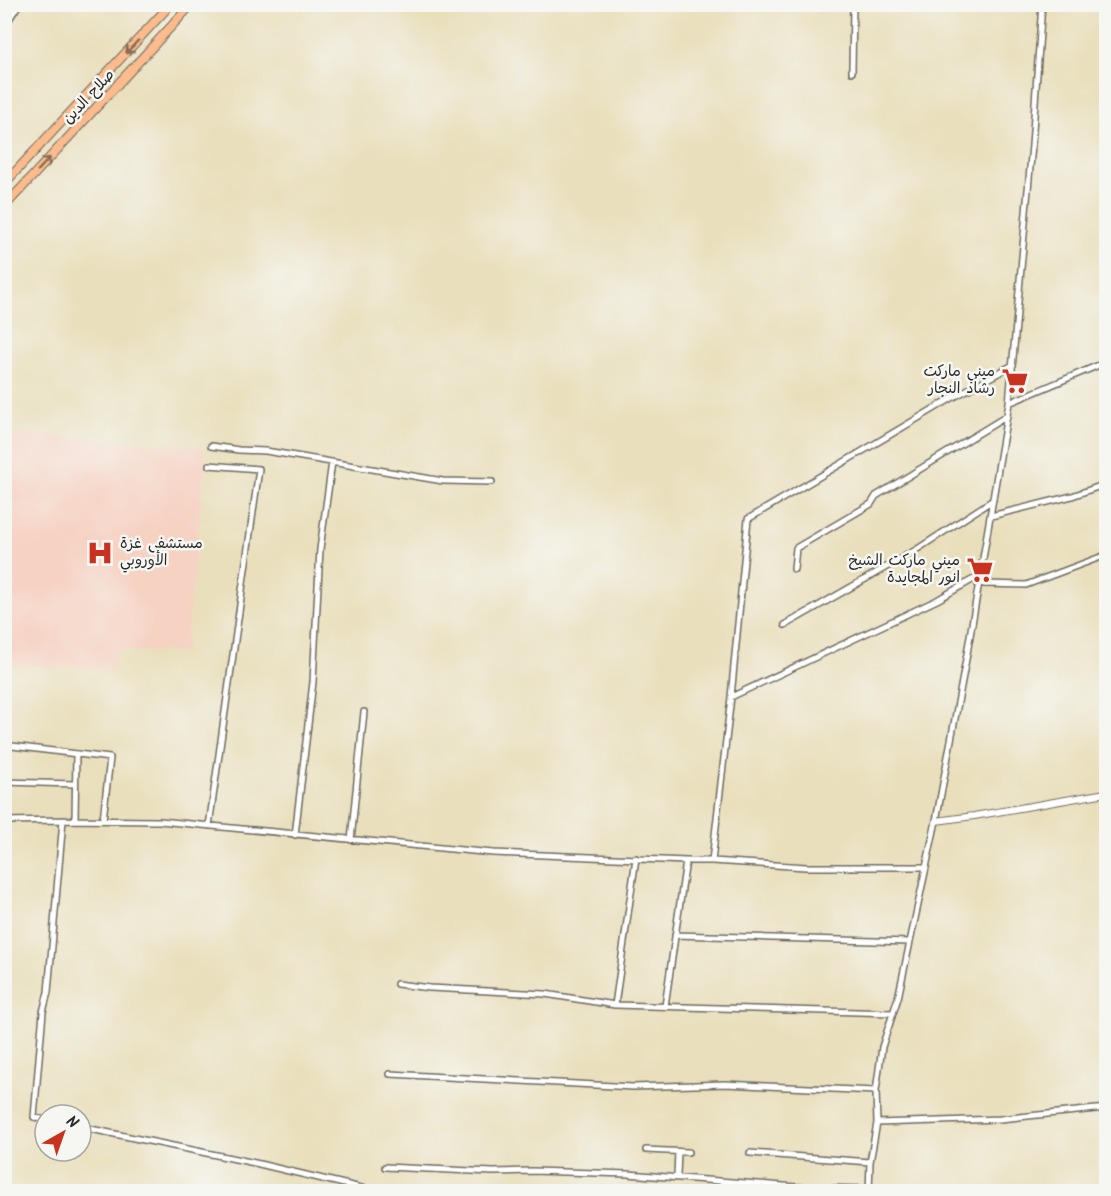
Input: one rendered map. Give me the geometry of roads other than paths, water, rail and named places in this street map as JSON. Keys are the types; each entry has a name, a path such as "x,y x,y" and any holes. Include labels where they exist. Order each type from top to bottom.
{"highway":[{"name":"صلاح الدين","path":"4,184 171,4"},
{"name":"صلاح الدين","path":"4,207 192,4"},
{"path":"71,113 69,120 71,123 80,126"}],"street":[{"path":"4,27 19,4"},
{"path":"852,4 852,72"},
{"path":"386,1167 677,1176 809,1188 869,1190 870,1162 877,1123 876,1091 882,1047 893,1013 936,820 967,654 1009,403 1042,4"},
{"path":"1009,403 1107,362"},
{"path":"712,861 748,519 952,398 1013,365"},
{"path":"794,568 796,548 871,504 876,496 1007,416"},
{"path":"211,446 266,451 443,481 492,482"},
{"path":"295,835 314,682 320,549 332,462"},
{"path":"209,465 259,470 209,826"},
{"path":"991,516 1072,496 1107,484"},
{"path":"785,625 916,550 993,500"},
{"path":"979,576 983,584 1026,585 1107,555"},
{"path":"731,697 937,600 979,576"},
{"path":"351,840 364,712"},
{"path":"4,745 110,758 103,820"},
{"path":"75,820 76,754"},
{"path":"4,782 74,784"},
{"path":"936,820 974,816 1107,793"},
{"path":"35,1103 43,1012 48,993 63,820"},
{"path":"4,821 160,821 493,853 806,867 925,867"},
{"path":"615,1005 636,858"},
{"path":"665,1006 686,861"},
{"path":"675,935 909,942"},
{"path":"397,984 545,994 615,1005 893,1013"},
{"path":"390,1074 633,1087 725,1084 876,1091"},
{"path":"877,1123 1000,1119 1107,1108"},
{"path":"93,1129 378,1191"},
{"path":"646,1150 688,1152"},
{"path":"677,1176 678,1152"},
{"path":"750,1153 870,1162"}],"place":[{"name":"ميني ماركت رشاد النجار","path":"1015,381"},
{"name":"مستشفى غزة الأوروبي","path":"100,553"},
{"name":"ميني ماركت الشيخ انور المجايدة","path":"980,570"}]}
